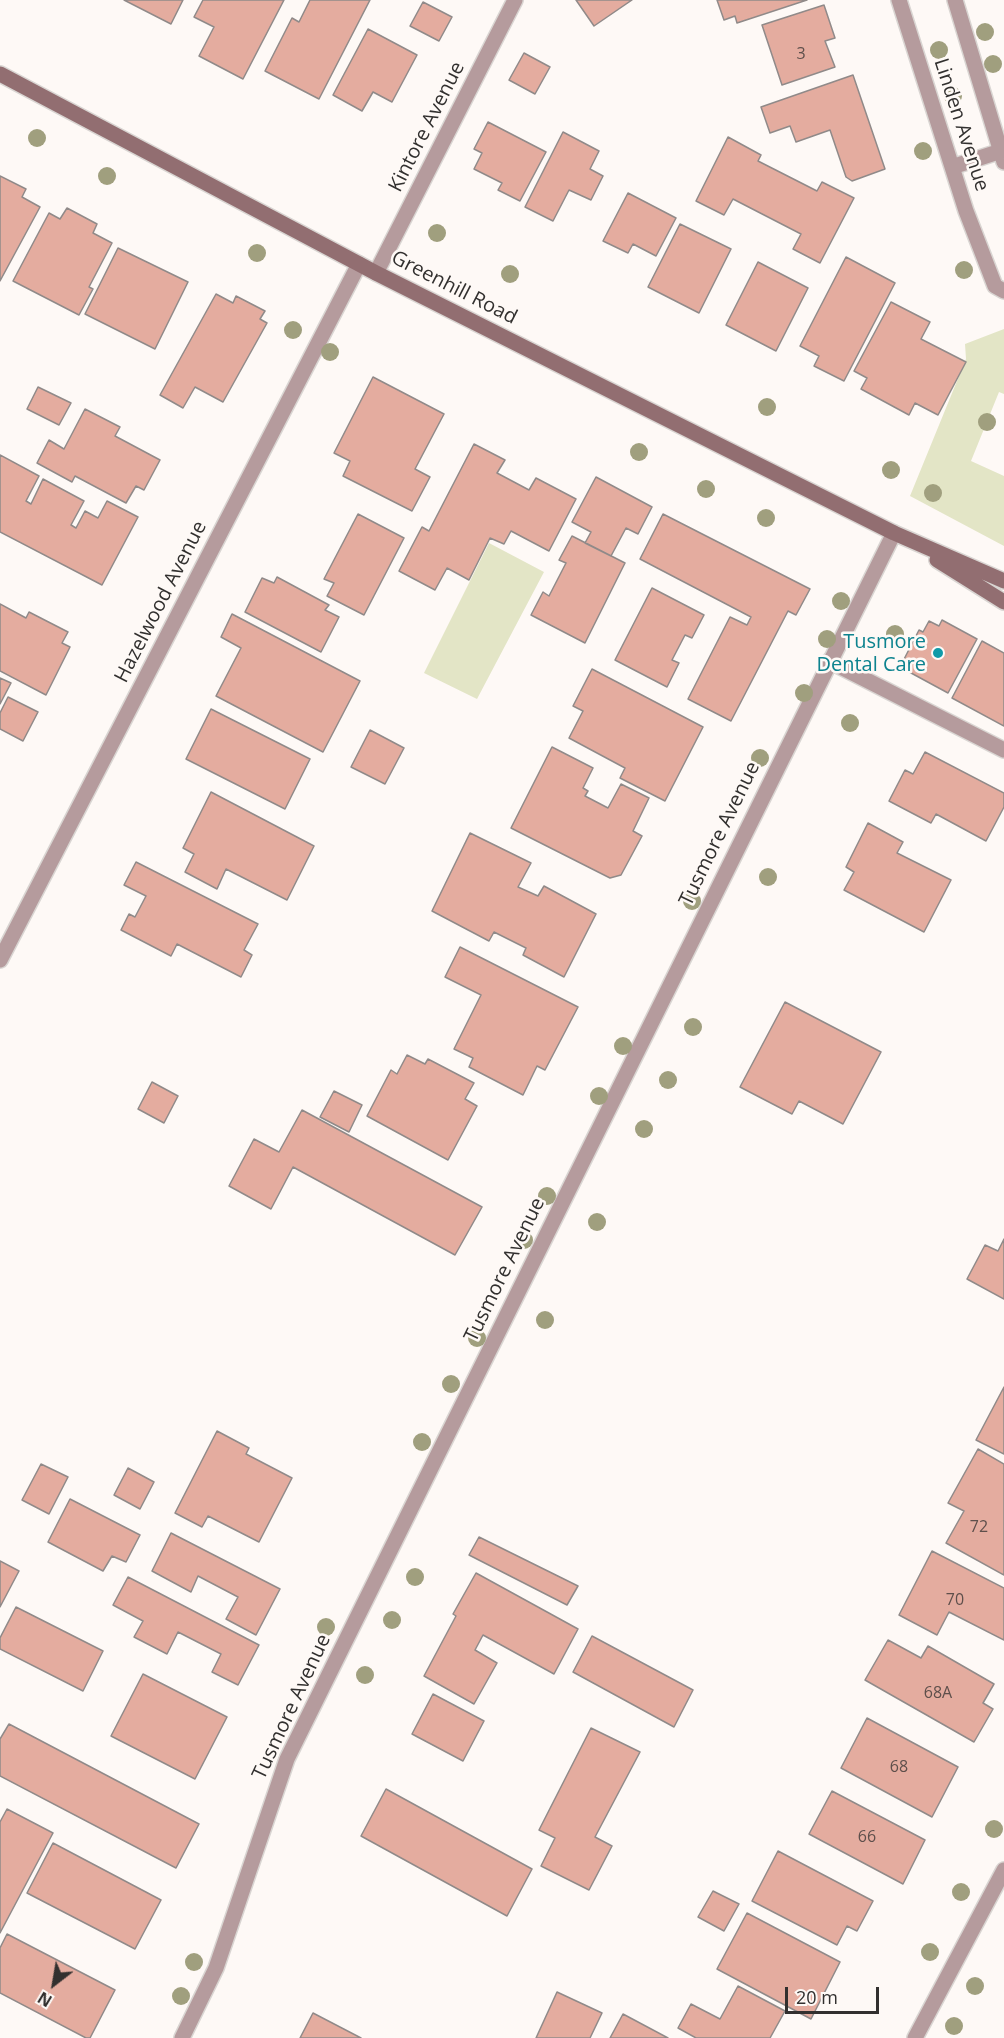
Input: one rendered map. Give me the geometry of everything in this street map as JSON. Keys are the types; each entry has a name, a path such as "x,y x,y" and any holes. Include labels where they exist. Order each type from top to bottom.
{"main road":[{"name":"Greenhill Road","path":"0,74 376,273 894,533 1004,581"},
{"name":"Greenhill Road","path":"894,533 1004,602"}],"street":[{"name":"Kintore Avenue","path":"376,273 515,0"},
{"name":"Linden Avenue","path":"899,0 966,211 995,286 1004,291"},
{"name":"Linden Avenue","path":"955,0 1002,156"},
{"path":"952,167 1002,156"},
{"name":"Hazelwood Avenue","path":"0,960 359,264"},
{"name":"Tusmore Avenue","path":"182,2038 216,1968 287,1759 894,533"},
{"path":"829,661 1004,750"},
{"path":"915,2038 1004,1870"}],"green space":[{"path":"1004,329 1004,394 999,392 971,461 1004,476 1004,546 910,496 966,359 965,344"},
{"path":"489,543 544,572 477,699 424,673"}],"building":[{"path":"124,0 183,0 171,24"},
{"path":"203,0 284,0 243,79 199,56 214,27 194,17"},
{"path":"310,0 370,0 319,99 265,71 292,18 299,22"},
{"path":"576,0 632,0 594,26"},
{"path":"717,0 807,0 737,23 735,16 724,20"},
{"path":"423,2 452,17 439,41 410,26"},
{"path":"824,5 835,38 825,41 835,67 782,85 762,25"},
{"path":"368,29 417,55 392,102 373,92 362,111 333,95"},
{"path":"524,53 550,67 535,94 509,80"},
{"path":"853,75 885,169 852,181 846,177 830,130 796,142 790,126 770,133 761,107"},
{"path":"488,122 546,152 520,201 498,190 502,183 474,169 482,153 474,149"},
{"path":"563,132 599,151 590,169 603,176 591,200 569,190 553,221 525,207"},
{"path":"728,137 761,155 758,161 817,191 822,182 854,198 820,263 793,249 801,234 733,199 724,215 696,201"},
{"path":"0,176 26,189 22,197 40,207 0,281"},
{"path":"628,193 676,218 656,256 633,244 628,253 603,241"},
{"path":"67,208 97,224 93,233 112,243 89,287 93,289 79,315 13,281 49,213 60,219"},
{"path":"680,224 731,249 699,313 648,287"},
{"path":"118,248 188,282 155,349 85,314"},
{"path":"846,257 895,283 844,381 814,366 819,356 800,346"},
{"path":"758,262 808,288 776,351 726,325"},
{"path":"216,294 233,303 236,296 265,311 260,319 267,323 223,402 195,387 183,408 160,395"},
{"path":"891,302 930,322 921,339 966,362 938,415 915,403 909,415 861,389 867,378 854,371"},
{"path":"373,377 444,414 415,469 430,477 412,511 343,476 350,461 334,453"},
{"path":"38,387 71,403 59,425 27,409"},
{"path":"85,409 120,427 115,436 160,460 144,490 136,486 126,503 75,476 72,482 37,463 49,440 64,449"},
{"path":"474,444 505,460 497,473 529,490 536,478 576,499 549,551 511,531 504,544 490,538 469,580 447,568 435,590 399,571 422,527 429,531"},
{"path":"0,455 39,476 26,501 31,504 43,479 84,501 71,525 76,528 85,511 98,518 107,501 138,517 102,585 0,532"},
{"path":"596,477 652,507 638,534 626,528 611,556 585,543 591,532 572,522"},
{"path":"358,514 404,538 364,615 327,596 334,583 324,579"},
{"path":"663,514 810,589 796,615 788,611 731,721 688,699 730,617 747,625 751,617 640,559"},
{"path":"572,536 625,563 585,643 531,615 543,592 549,596 566,563 559,560"},
{"path":"277,577 329,605 325,610 339,617 321,652 245,612 262,578 274,583"},
{"path":"652,588 704,615 692,638 685,635 672,660 679,663 667,687 615,660"},
{"path":"0,604 26,618 29,612 68,632 62,643 70,647 46,695 0,671"},
{"path":"232,614 360,681 323,752 216,696 241,648 221,637"},
{"name":"Tusmore Dental Care","path":"942,620 977,639 948,693 900,667 919,630 923,632 929,621 939,626"},
{"path":"982,641 1004,653 1004,726 952,698"},
{"path":"592,669 703,727 665,801 620,778 625,768 569,738 583,711 573,706"},
{"path":"0,678 11,683 0,704"},
{"path":"8,697 38,712 23,741 0,729 0,713"},
{"path":"211,709 310,759 285,809 186,759"},
{"path":"370,730 404,748 385,784 351,767"},
{"path":"552,747 593,768 583,788 588,791 585,796 608,808 621,784 649,798 633,831 642,836 621,875 610,878 511,828"},
{"path":"925,752 1004,793 1004,807 986,841 936,814 931,823 889,801 905,770 913,774"},
{"path":"211,792 314,846 287,900 226,869 217,889 185,872 194,854 183,848"},
{"path":"868,823 903,842 897,853 951,880 924,932 844,890 854,872 846,867"},
{"path":"470,833 531,863 518,887 538,896 544,886 596,914 564,977 523,955 526,948 494,932 489,941 432,911"},
{"path":"136,862 258,924 244,950 252,955 241,977 177,944 171,956 121,930 129,914 135,917 146,896 124,885"},
{"path":"460,947 578,1007 545,1070 537,1066 523,1095 469,1067 473,1058 454,1049 481,995 445,977"},
{"path":"785,1002 881,1052 843,1124 799,1101 792,1114 740,1087"},
{"path":"407,1055 425,1064 428,1059 474,1083 465,1099 477,1106 448,1160 367,1116 391,1070 397,1074"},
{"path":"152,1082 178,1096 164,1123 138,1109"},
{"path":"334,1091 362,1105 349,1132 320,1117"},
{"path":"302,1110 482,1207 455,1255 293,1167 271,1209 229,1186 254,1139 279,1152"},
{"path":"1004,1239 1004,1299 967,1279 985,1245 998,1251"},
{"path":"1004,1387 1004,1454 976,1440"},
{"path":"217,1431 249,1448 246,1454 292,1478 259,1542 208,1516 202,1527 175,1513"},
{"path":"978,1449 1004,1464 1004,1575 946,1543 964,1511 948,1503"},
{"path":"41,1464 68,1477 49,1514 22,1500"},
{"path":"128,1468 154,1482 140,1509 114,1495"},
{"path":"70,1499 140,1535 126,1562 112,1556 103,1571 48,1542"},
{"path":"171,1533 280,1589 256,1635 226,1619 238,1597 198,1576 191,1592 152,1571"},
{"path":"479,1537 578,1586 567,1605 469,1555"},
{"path":"932,1551 1004,1588 1004,1640 949,1612 937,1635 899,1615"},
{"path":"0,1561 19,1571 0,1607"},
{"path":"476,1573 578,1629 554,1674 483,1635 475,1650 497,1663 474,1704 424,1676 456,1616 453,1614"},
{"path":"128,1577 259,1645 238,1685 212,1672 221,1654 178,1632 167,1654 134,1637 143,1621 113,1605"},
{"path":"16,1607 103,1651 83,1691 0,1649 0,1638"},
{"path":"592,1636 693,1690 674,1727 573,1672"},
{"path":"888,1640 921,1658 928,1646 994,1684 983,1703 993,1709 974,1742 865,1680"},
{"path":"143,1674 227,1717 195,1779 111,1736"},
{"path":"433,1694 484,1721 463,1761 412,1734"},
{"path":"867,1718 958,1767 932,1817 841,1768"},
{"path":"9,1724 199,1824 176,1868 0,1776 0,1739"},
{"path":"591,1728 640,1752 595,1837 612,1846 589,1890 541,1866 555,1838 539,1830"},
{"path":"386,1789 532,1869 507,1916 361,1836"},
{"path":"832,1791 925,1840 903,1884 809,1834"},
{"path":"7,1809 53,1833 0,1933 0,1822"},
{"path":"53,1843 161,1900 135,1949 27,1893"},
{"path":"778,1851 873,1901 857,1931 847,1926 837,1945 752,1901"},
{"path":"713,1891 739,1904 724,1931 698,1917"},
{"path":"747,1913 840,1962 811,2019 717,1969"},
{"path":"7,1934 115,1990 90,2038 0,1993 0,1948"},
{"path":"738,1986 785,2011 770,2038 696,2038 678,2028 691,2004 720,2019"},
{"path":"557,1992 602,2013 590,2038 536,2038"},
{"path":"313,2013 361,2038 300,2038"},
{"path":"623,2014 668,2038 610,2038"}],"place":[{"name":"Tusmore Dental Care","path":"938,653"}]}
